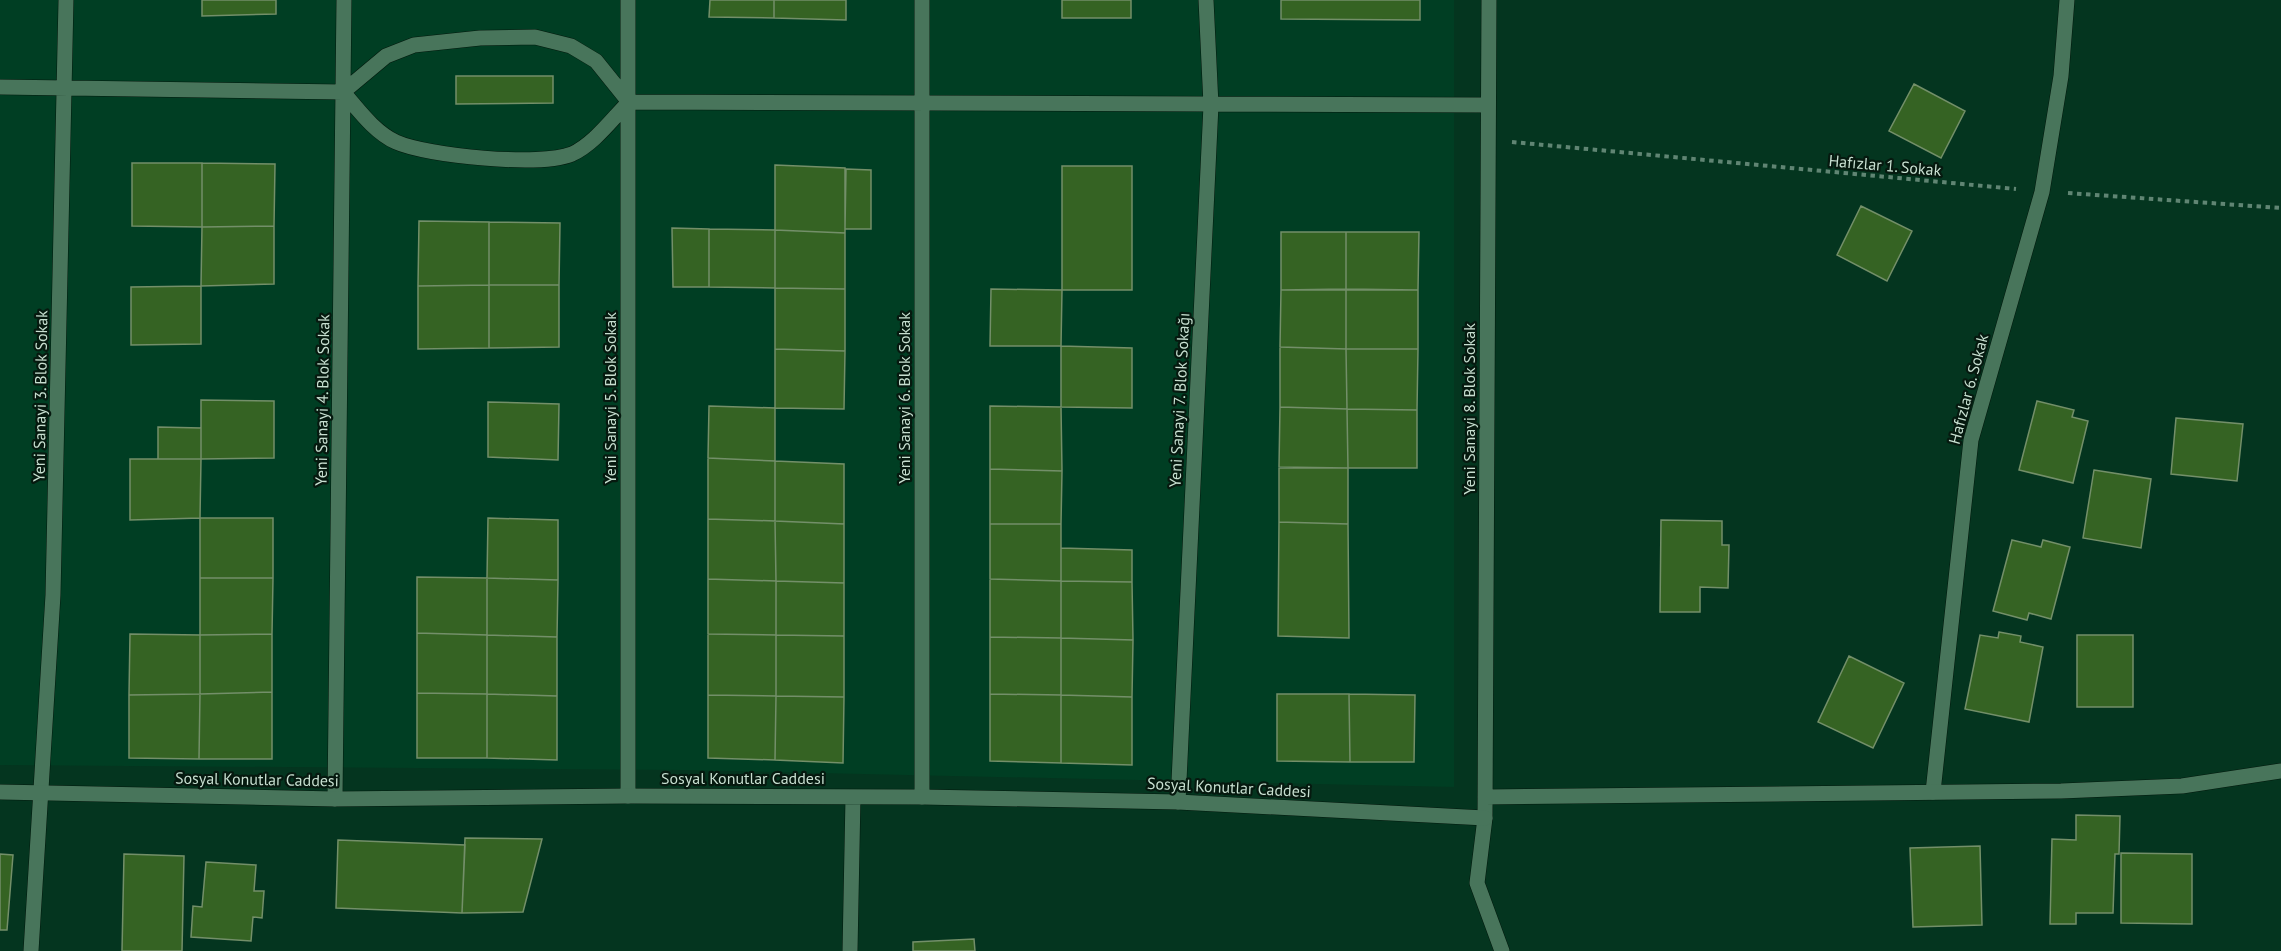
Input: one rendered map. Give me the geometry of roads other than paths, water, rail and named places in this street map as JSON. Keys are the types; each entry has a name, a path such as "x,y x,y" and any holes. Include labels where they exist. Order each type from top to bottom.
{"street":[{"name":"Yeni Sanayi 3. Blok Sokak","path":"32,951 53,595 66,87 66,0"},
{"name":"Yeni Sanayi 4. Blok Sokak","path":"335,800 344,0"},
{"name":"Yeni Sanayi 5. Blok Sokak","path":"628,0 628,796"},
{"name":"Yeni Sanayi 6. Blok Sokak","path":"921,0 922,797"},
{"name":"Yeni Sanayi 7. Blok Sokağı","path":"1178,802 1211,105 1206,0"},
{"name":"Yeni Sanayi 8. Blok Sokak","path":"1489,0 1485,818 1477,883 1502,951"},
{"name":"Hafızlar 6. Sokak","path":"1933,792 1971,440 2042,192 2061,76 2067,0"},
{"path":"0,87 343,92 386,56 414,45 480,38 536,37 571,46 596,61 629,102"},
{"path":"343,92 373,125 395,141 434,154 545,160 572,154 597,135 629,102 1488,105"},
{"path":"1485,797 1933,792 2182,786 2281,771"},
{"name":"Sosyal Konutlar Caddesi","path":"0,792 335,800 628,796 922,797 1178,802 1485,818"},
{"path":"850,951 853,797"}]}
